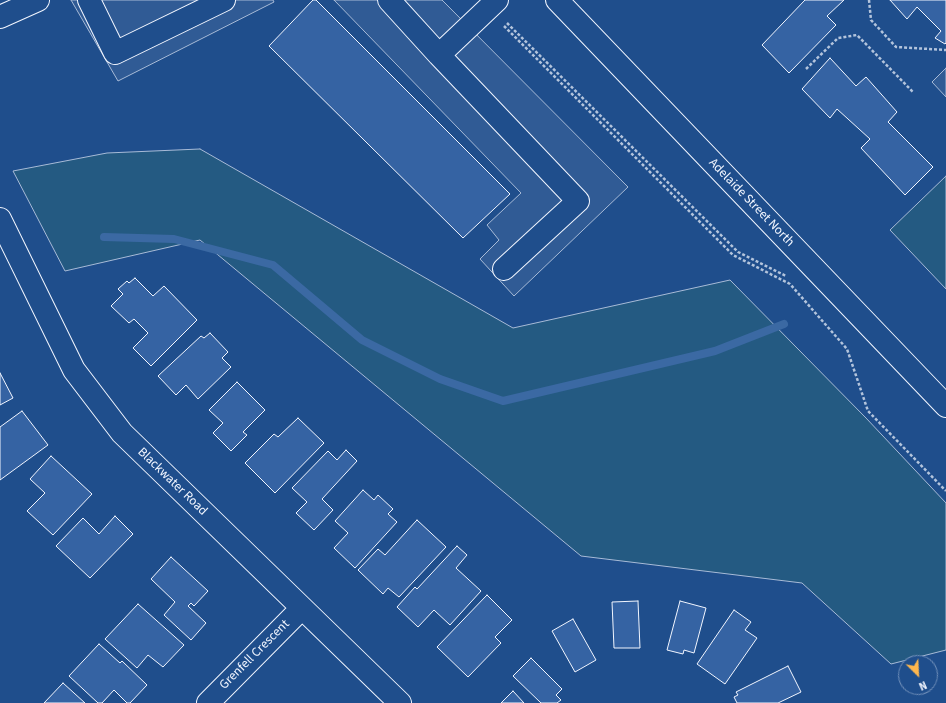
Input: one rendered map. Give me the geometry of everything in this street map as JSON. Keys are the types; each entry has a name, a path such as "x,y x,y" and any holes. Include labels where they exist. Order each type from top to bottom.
{"street":[{"path":"0,17 38,0"},
{"path":"89,0 115,53 224,0"},
{"path":"390,0 439,55 578,201 504,269"},
{"name":"Adelaide Street North","path":"557,0 946,406"},
{"path":"439,55 492,5"},
{"name":"Blackwater Road","path":"0,219 74,370 122,433 400,703"},
{"name":"Grenfell Crescent","path":"208,703 302,608"}],"path":[{"path":"869,0 872,20 896,47 946,50"},
{"path":"492,5 738,252 789,277"},
{"path":"492,5 733,255 790,284 846,349 868,411 946,491"},
{"path":"806,69 838,38 857,35 913,92"}],"shaded area":[{"path":"71,0 273,0 274,2 118,81"},
{"path":"334,0 442,0 628,187 514,296 480,259 499,240 487,225 521,193"},
{"path":"946,68 946,97 932,82"},
{"path":"200,149 513,328 730,280 866,418 946,503 946,650 926,655 898,655 898,662 891,664 802,583 581,556 200,240 65,271 13,171 107,153"},
{"path":"946,176 946,289 890,230"}],"building":[{"path":"313,0 316,0 510,194 463,238 269,46"},
{"path":"805,0 844,0 827,16 836,25 789,73 762,45"},
{"path":"890,0 946,0 946,43 945,44 935,38 941,31 917,7 907,19"},
{"path":"830,58 856,86 866,77 897,112 888,122 933,167 905,195 861,148 870,139 837,109 830,118 802,89"},
{"path":"135,278 153,296 164,286 197,320 151,366 133,348 148,333 134,319 129,323 111,306 123,294 118,289 127,281 129,283"},
{"path":"210,333 228,352 222,358 231,367 198,399 186,385 176,395 158,376 201,336 204,338"},
{"path":"0,373 13,398 0,405"},
{"path":"237,382 265,410 243,432 247,435 231,451 213,433 223,423 209,410"},
{"path":"22,411 48,445 0,480 0,427"},
{"path":"298,418 324,443 275,493 245,463 274,434 278,437"},
{"path":"346,450 357,461 322,499 333,510 314,530 296,513 307,502 292,488 328,451 337,460"},
{"path":"51,456 92,494 53,535 27,511 45,493 30,479"},
{"path":"363,490 374,500 378,495 393,509 388,514 397,522 355,568 334,548 348,533 335,521"},
{"path":"115,516 133,534 90,578 56,546 83,518 99,534"},
{"path":"417,520 446,547 399,597 388,588 383,594 358,570 378,549 385,555"},
{"path":"457,546 467,555 456,568 481,591 450,625 434,610 418,627 397,607 415,587 417,589"},
{"path":"171,557 208,591 194,606 191,603 188,606 206,623 191,640 164,615 175,602 151,579"},
{"path":"487,595 512,620 495,637 501,643 468,677 437,647"},
{"path":"638,601 640,648 614,648 612,602"},
{"path":"680,601 706,608 694,653 684,650 683,654 667,650"},
{"path":"138,604 184,645 163,667 148,655 137,668 105,639"},
{"path":"734,610 751,622 745,630 757,638 725,684 697,664"},
{"path":"573,619 596,660 575,672 552,631"},
{"path":"99,644 120,663 122,661 147,685 130,703 127,703 114,690 102,703 98,703 69,676"},
{"path":"531,658 562,689 556,695 561,700 557,703 541,703 513,676"},
{"path":"788,666 801,692 778,703 737,703 734,697 738,695 736,692"},
{"path":"63,683 85,703 44,703"},
{"path":"513,691 524,703 501,703"}],"waterway":[{"path":"104,237 174,239 273,265 362,340 440,379 503,401 715,351 784,324"}]}
